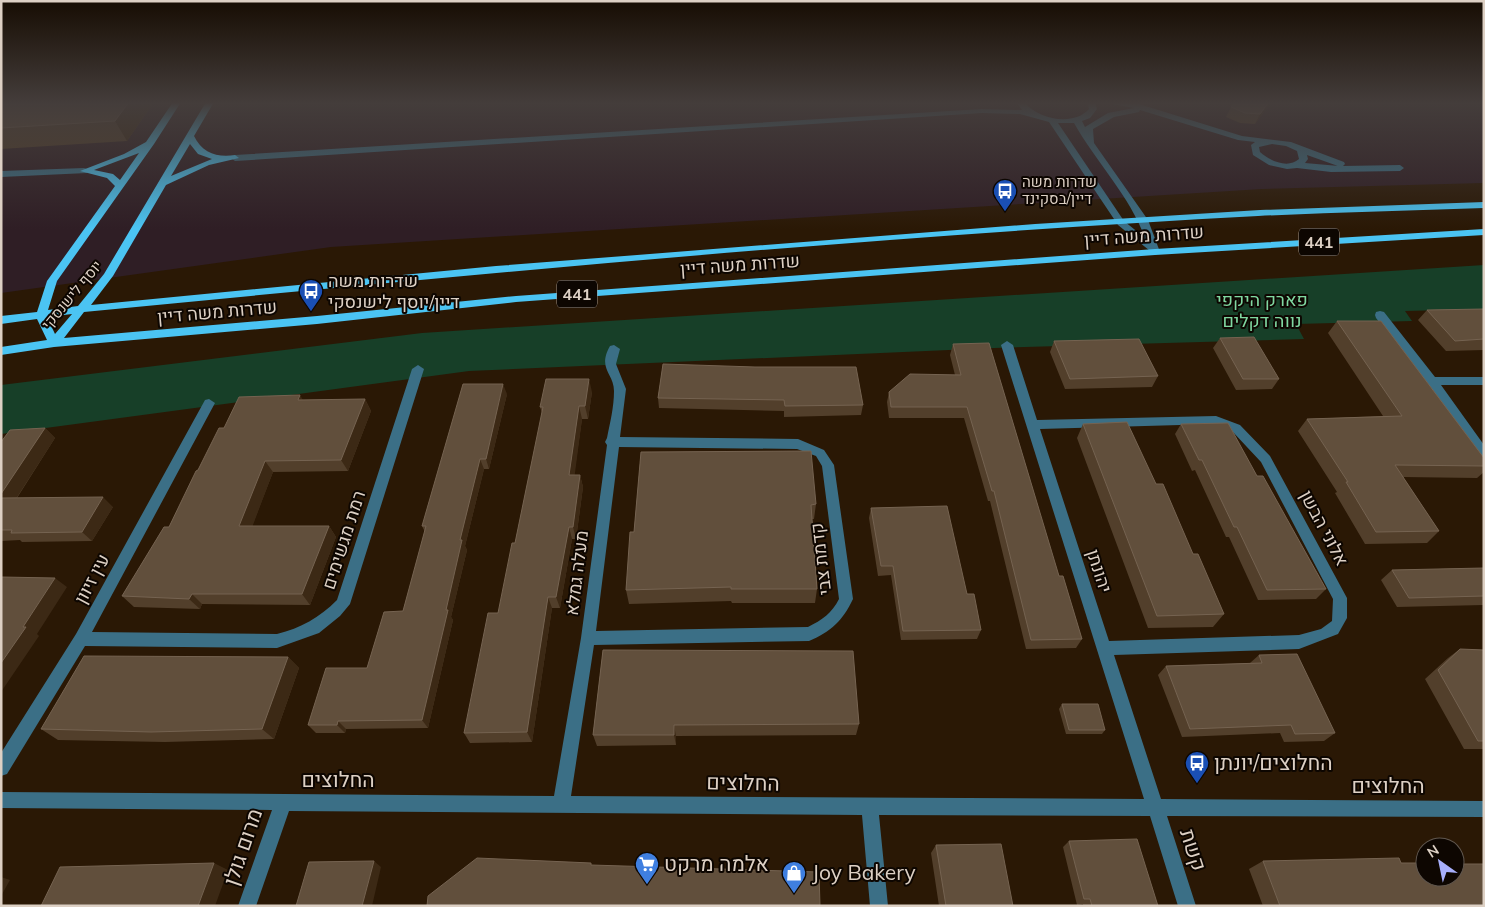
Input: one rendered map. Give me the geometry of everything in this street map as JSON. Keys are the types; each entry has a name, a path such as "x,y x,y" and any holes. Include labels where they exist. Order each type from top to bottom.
{"main road":[{"path":"84,171 127,156 147,144"},
{"name":"יוסף לישנסקי","path":"149,144 52,282 41,315 54,344 108,276 185,144"},
{"path":"194,144 203,154 215,158 235,158"},
{"path":"163,183 207,163 235,158"},
{"path":"84,171 110,176 120,185"},
{"name":"שדרות משה דיין","path":"1,320 82,309 506,268 1034,227 1121,223 1260,212 1484,205"},
{"name":"שדרות משה דיין","path":"1,351 54,344 317,320 516,299 1155,252 1484,232"}],"street":[{"path":"235,158 452,144"},
{"path":"1068,144 1121,223 1155,252"},
{"path":"1091,144 1143,220 1155,252"},
{"path":"1239,144 1274,163 1331,169 1400,168"},
{"path":"1256,153 1255,145 1257,144"},
{"path":"1286,144 1356,168"},
{"path":"1297,165 1304,159 1301,150"},
{"path":"1,174 84,171"},
{"path":"1383,319 1432,381 1484,455"},
{"name":"יהונתן","path":"1008,347 1156,808"},
{"name":"מעלה גמלא","path":"561,804 588,638 611,442 620,389 610,364 612,353"},
{"name":"רמת מגשימים","path":"81,639 277,641 302,635 326,622 344,604 418,369"},
{"path":"1432,381 1484,381"},
{"name":"עין זיוון","path":"1,768 81,639 209,403"},
{"name":"אלוני הבשן","path":"1033,425 1216,420 1236,428 1266,459 1340,598 1342,616 1336,627 1322,635 1299,642 1104,648"},
{"name":"קדמת צבי","path":"588,638 809,634 827,625 839,615 846,599 828,465 820,453 798,444 611,442"},
{"name":"החלוצים","path":"1,800 1484,809"},
{"name":"מרום גולן","path":"247,906 283,802"},
{"path":"870,806 879,906"},
{"name":"קשת","path":"1156,808 1187,906"}],"shaded area":[{"path":"1,144 1484,144 1484,183 1262,189 331,247 1,293"}],"green space":[{"name":"פארק היקפי נווה דקלים","path":"1484,265 1484,309 1405,311 1412,321 1296,324 1304,339 994,348 469,371 1,434 1,385 422,333"}],"building":[{"path":"1484,309 1484,339 1455,341 1427,310"},
{"path":"1337,321 1381,321 1484,458 1484,466 1395,465 1439,531 1376,532 1346,482 1348,482 1307,419 1402,416"},
{"path":"1254,337 1279,379 1243,379 1220,338"},
{"path":"1139,339 1158,376 1070,379 1054,341"},
{"path":"989,343 1059,576 1063,576 1082,639 1031,640 994,491 992,491 967,407 891,407 889,392 910,374 961,375 953,344"},
{"path":"663,364 755,367 856,367 863,405 785,406 784,400 658,398"},
{"path":"546,379 589,379 585,406 579,406 569,475 580,475 573,527 569,527 556,597 548,597 527,732 464,733 488,613 498,613 512,543 515,543 543,407 540,407"},
{"path":"463,384 503,384 486,459 480,459 460,540 462,540 446,610 448,610 422,720 338,721 337,725 308,725 326,668 367,668 384,612 403,611 426,526 422,526"},
{"path":"300,395 298,400 365,399 341,460 265,461 239,526 329,526 302,594 192,594 189,599 122,596 164,527 169,527 219,428 224,428 239,397"},
{"path":"1127,422 1156,484 1163,484 1193,554 1198,554 1224,614 1157,616 1083,424"},
{"path":"1228,423 1257,476 1263,476 1326,589 1267,590 1237,527 1234,527 1202,460 1199,460 1181,424"},
{"path":"45,428 1,494 1,442 10,430"},
{"path":"811,451 816,504 811,505 817,589 731,589 731,587 626,590 630,532 634,532 641,452"},
{"path":"103,497 82,532 11,533 12,530 1,530 1,498"},
{"path":"947,506 967,594 974,594 981,630 903,631 893,566 881,566 871,508"},
{"path":"1484,568 1484,596 1409,598 1392,570"},
{"path":"1,577 55,578 23,627 26,627 1,663"},
{"path":"1460,649 1484,650 1484,741 1478,741 1438,670"},
{"path":"603,650 853,651 859,724 674,725 674,735 593,735"},
{"path":"1297,654 1335,733 1295,734 1291,725 1190,729 1166,666 1262,663 1259,655"},
{"path":"84,656 288,657 262,729 151,732 41,729"},
{"path":"1062,704 1098,704 1105,730 1069,730"},
{"path":"1137,839 1158,906 1092,906 1090,899 1084,899 1069,841"},
{"path":"1001,844 1013,906 946,906 936,845"},
{"path":"477,858 591,863 591,865 819,872 820,906 427,906 428,896"},
{"path":"1399,858 1401,863 1415,863 1415,887 1465,887 1465,864 1484,864 1484,906 1280,906 1263,861"},
{"path":"374,861 362,906 296,906 309,862"},
{"path":"214,863 198,906 41,906 60,867"}],"place":[{"name":"שדרות משה דיין/בסקינד","path":"1005,212"},
{"name":"שדרות משה דיין/יוסף לישנסקי","path":"311,312"},
{"name":"החלוצים/יונתן","path":"1197,784"},
{"name":"אלמה מרקט","path":"647,885"},
{"name":"Joy Bakery","path":"794,894"}]}
